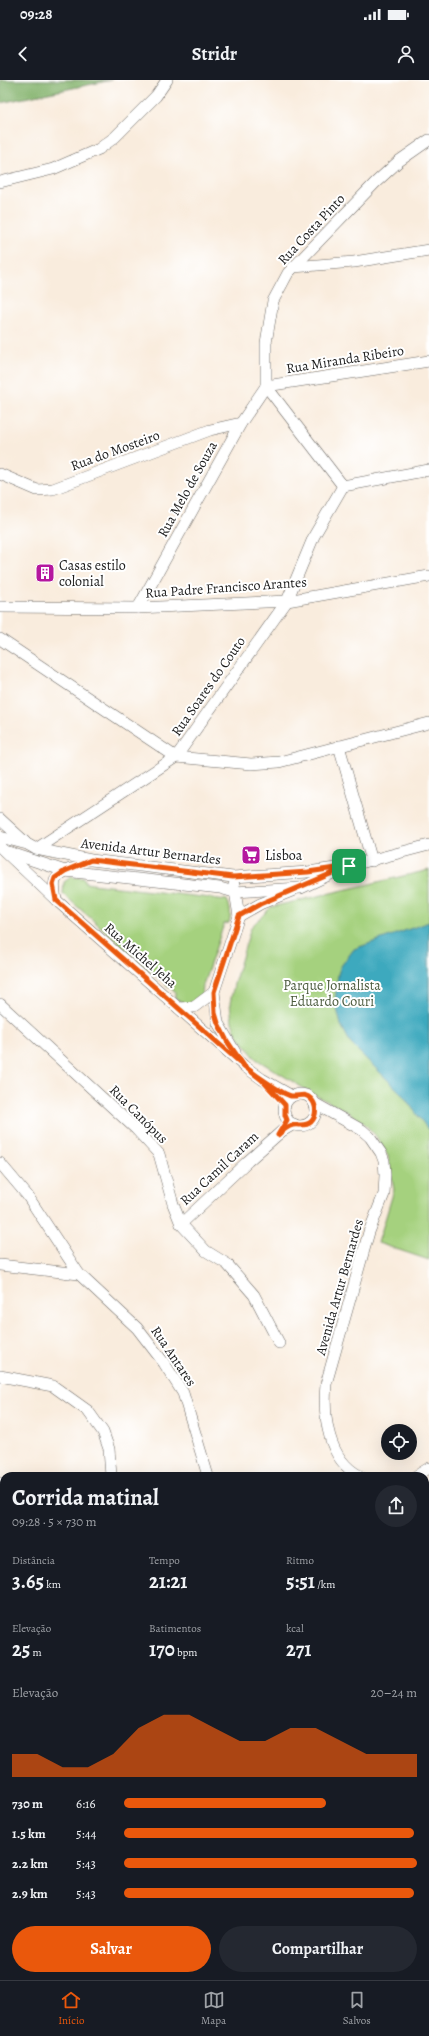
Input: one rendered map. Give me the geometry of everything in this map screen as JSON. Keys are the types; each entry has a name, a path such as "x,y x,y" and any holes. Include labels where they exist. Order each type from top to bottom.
{"street":[{"path":"0,182 53,169 99,149 115,137 156,96 167,80"},
{"name":"Rua Costa Pinto","path":"266,386 266,343 273,301 288,273 375,183 399,161 429,140"},
{"path":"293,267 354,262 429,250"},
{"name":"Rua Miranda Ribeiro","path":"266,386 429,361"},
{"path":"266,386 343,486 429,470"},
{"name":"Rua Melo de Souza","path":"138,608 241,423 266,386"},
{"name":"Rua do Mosteiro","path":"0,474 37,490 53,489 210,430 241,423"},
{"name":"Rua Soares do Couto","path":"36,850 176,757 286,601 314,536 343,486"},
{"name":"Rua Padre Francisco Arantes","path":"0,607 138,608 286,601 429,576"},
{"path":"0,639 176,757 252,764 279,762 429,723"},
{"path":"339,746 372,860"},
{"path":"0,819 27,844"},
{"name":"Avenida Artur Bernardes","path":"0,837 27,844 36,850 91,860 233,877 308,872 349,866 429,845"},
{"name":"Avenida Artur Bernardes","path":"1,849 33,862 65,871 220,888 234,892 301,888 349,866"},
{"name":"Rua Michel Jeha","path":"1,849 56,900 244,1066 262,1080 285,1105"},
{"path":"56,900 53,884 55,878 65,871 91,860"},
{"path":"233,877 234,892 239,916 214,992 218,1023 227,1041 244,1066"},
{"path":"239,916 260,904 301,888"},
{"path":"179,1008 194,1007 214,992"},
{"name":"Rua Canópus","path":"0,1004 136,1129 159,1154 173,1204 181,1224 206,1251 227,1264 254,1295 280,1343"},
{"name":"Rua Michel Jeha","path":"262,1080 292,1096"},
{"path":"297,1094 307,1096 315,1108 307,1124 291,1122 285,1115 285,1105 292,1096 297,1094"},
{"name":"Avenida Artur Bernardes","path":"315,1108 338,1117 366,1134 376,1145 384,1162 384,1194 369,1232 326,1384 325,1397 328,1428 333,1450 352,1472"},
{"name":"Rua Camil Caram","path":"181,1224 291,1122"},
{"name":"Rua Antares","path":"0,1163 27,1195 79,1274 136,1328 164,1363 183,1394 207,1472"},
{"path":"0,1265 79,1274"},
{"path":"0,1376 53,1386 88,1412 103,1432 109,1449 111,1472"}],"green space":[{"path":"0,80 112,80 0,103"},
{"name":"Parque Jornalista Eduardo Couri","path":"429,870 429,1260 378,1243 394,1190 388,1156 376,1136 364,1123 346,1111 313,1094 256,1059 237,1035 232,1022 230,1003 234,984 251,927 271,907"},
{"path":"71,877 84,878 86,883 92,884 227,900 230,912 229,923 224,924 203,985 202,996 186,1003 175,999 175,992 63,894 64,882"}],"water":[{"path":"429,922 429,1131 402,1094 351,1044 341,1025 335,1001 338,974 341,966 354,949"}],"place":[{"name":"Casas estilo colonial","path":"45,573"},
{"name":"Lisboa","path":"251,855"}],"route":[{"path":"349,866 301,888 260,904 239,916 214,992 215,1013 227,1041 244,1066 262,1080 285,1105 284,1110 287,1120 278,1135 282,1130 294,1124 298,1126 307,1124 314,1118 316,1108 311,1099 302,1094 292,1096 262,1080 244,1066 56,900 53,884 55,878 65,871 91,860 233,877 308,872 349,866"}]}
